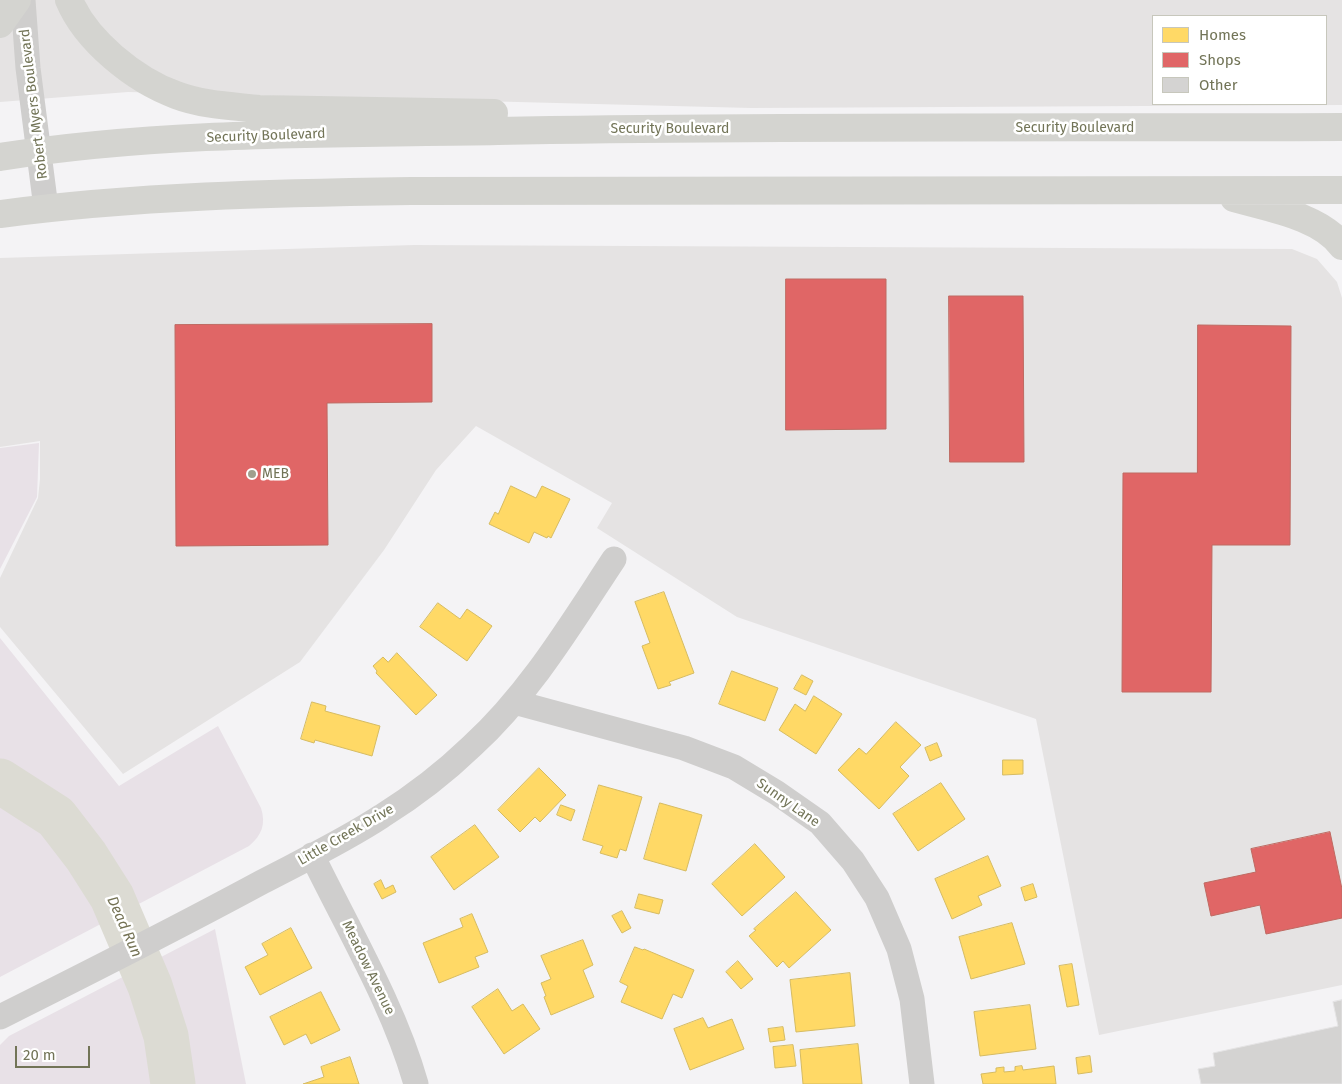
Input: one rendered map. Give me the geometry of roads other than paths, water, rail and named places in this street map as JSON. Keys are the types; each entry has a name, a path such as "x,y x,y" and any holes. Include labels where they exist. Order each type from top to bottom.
{"main road":[{"path":"0,24 17,0"},
{"path":"69,0 89,32 109,53 133,73 177,96 259,109 545,114 629,129"},
{"name":"Security Boulevard","path":"0,157 39,151 174,139 262,135 629,129 1342,127"},
{"path":"1201,189 1299,217 1323,228 1337,239 1342,246"},
{"path":"0,214 46,208 155,199 276,193 411,190 1342,190"}],"street":[{"name":"Robert Myers Boulevard","path":"23,0 28,68 46,208"},
{"name":"Little Creek Drive","path":"0,1017 152,942 312,856 382,817 425,786 473,746 514,702 550,655 614,559"},
{"name":"Sunny Lane","path":"514,702 684,748 734,767 777,793 820,824 853,860 877,898 899,949 912,999 922,1084"},
{"name":"Meadow Avenue","path":"312,856 390,1013 409,1060 416,1084"}],"waterway":[{"name":"Dead Run","path":"0,781 56,817 86,856 112,897 150,986 166,1036 173,1084"}],"place":[{"name":"MEB","path":"252,474"}]}
